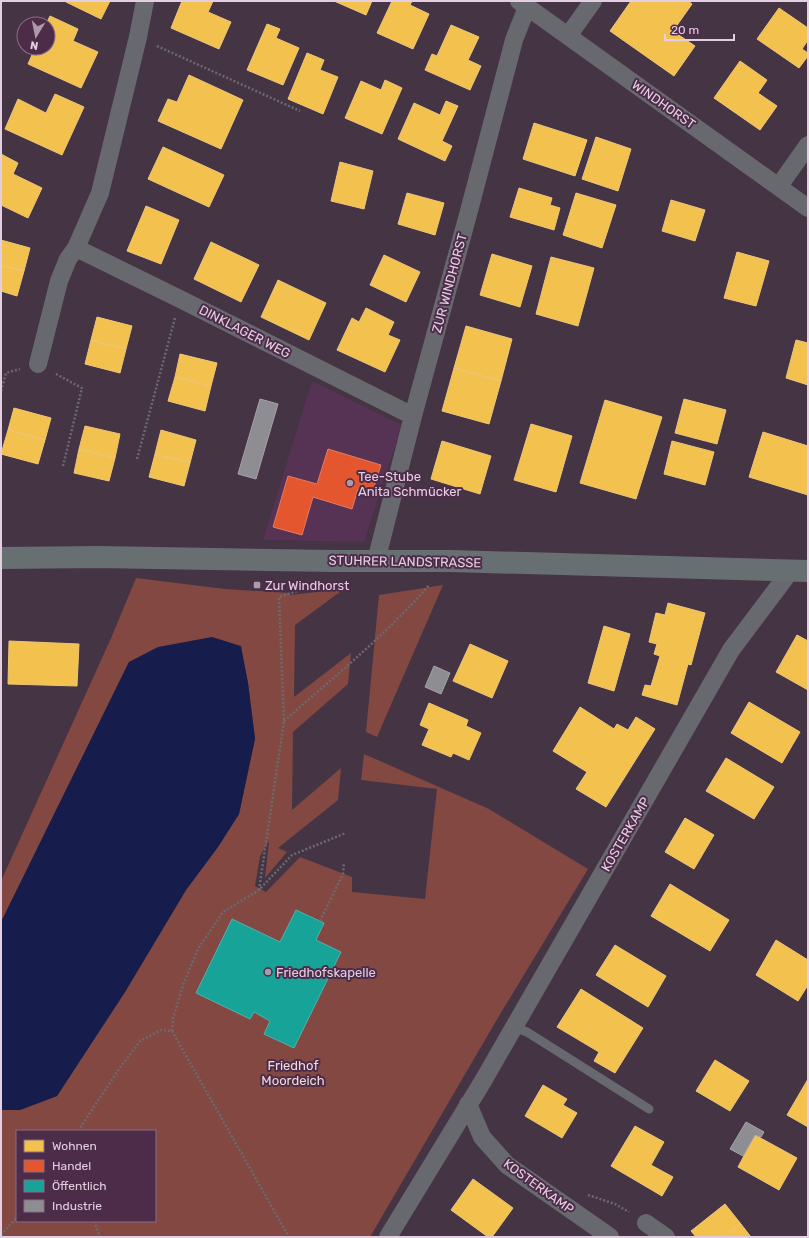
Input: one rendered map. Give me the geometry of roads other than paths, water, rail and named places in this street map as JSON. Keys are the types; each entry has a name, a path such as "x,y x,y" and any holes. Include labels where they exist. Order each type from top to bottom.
{"main road":[{"name":"STUHRER LANDSTRASSE","path":"1,558 99,557 334,561 450,561 799,570"}],"street":[{"path":"38,364 59,281 68,259 76,248 100,192 138,37 145,1"},
{"path":"568,36 593,1"},
{"name":"WINDHORST","path":"523,4 808,208"},
{"name":"ZUR WINDHORST","path":"376,561 413,416 469,211 523,4"},
{"path":"779,186 808,145"},
{"name":"DINKLAGER WEG","path":"76,248 413,416"},
{"name":"KOSTERKAMP","path":"388,1237 513,1027 731,650 799,570"},
{"name":"KOSTERKAMP","path":"468,1104 482,1138 507,1165 610,1237"},
{"path":"646,1222 666,1237"}],"lane":[{"path":"513,1027 527,1032 649,1109"}],"place":[{"name":"Tee-Stube Anita Schmücker","path":"350,483"},
{"name":"Zur Windhorst","path":"257,585"},
{"name":"Friedhofskapelle","path":"268,972"}],"park label":[{"name":"Friedhof Moordeich","path":"293,1072"}]}
